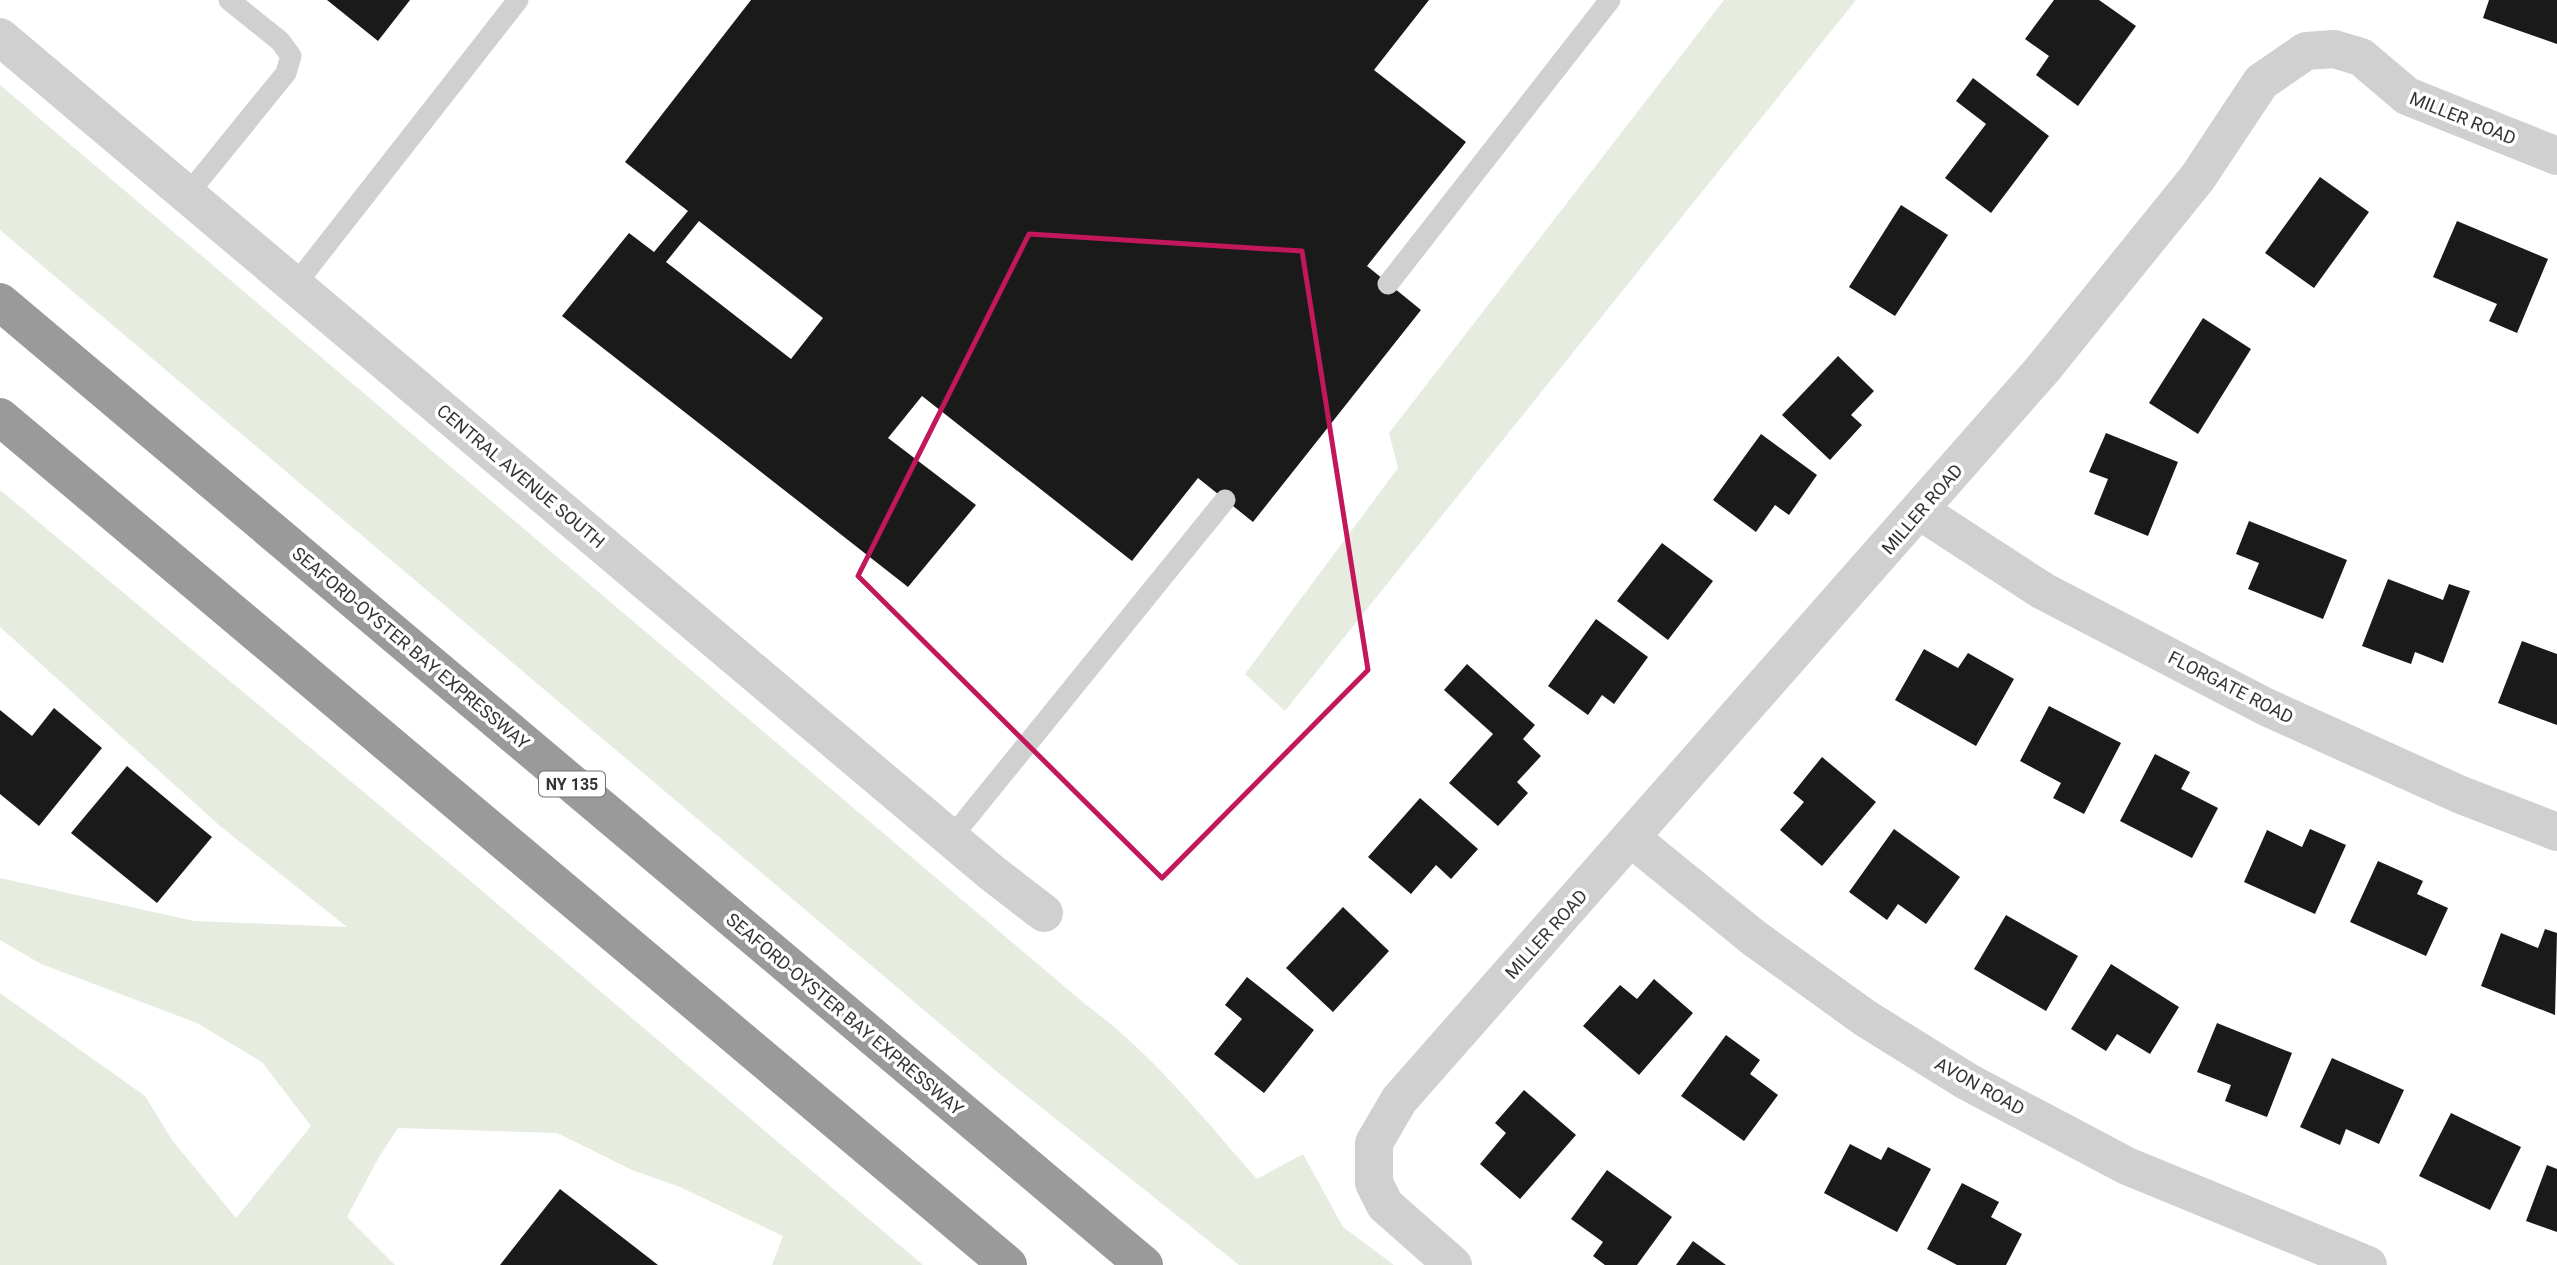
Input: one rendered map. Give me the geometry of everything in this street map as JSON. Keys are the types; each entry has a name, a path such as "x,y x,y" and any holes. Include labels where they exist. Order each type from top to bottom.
{"highway":[{"name":"SEAFORD-OYSTER BAY EXPRESSWAY","path":"0,302 1144,1265"},
{"path":"0,416 1008,1265"}],"street":[{"name":"CENTRAL AVENUE SOUTH","path":"0,37 951,838 1044,913"},
{"name":"MILLER ROAD","path":"1453,1265 1385,1205 1374,1183 1374,1143 1399,1100 2042,370 2198,177 2262,82 2306,51 2334,49 2361,57 2407,96 2557,156"},
{"name":"FLORGATE ROAD","path":"1920,511 2043,591 2266,707 2461,795 2557,832"},
{"name":"AVON ROAD","path":"1631,838 1754,938 1865,1018 1968,1082 2127,1166 2368,1265"}],"lane":[{"path":"187,195 286,73 291,56 280,41 229,0"},
{"path":"295,285 518,0"},
{"path":"1388,284 1609,0"},
{"path":"951,838 1225,500"}],"highlighted area":[{"path":"1029,234 1302,251 1368,670 1162,878 858,576"}],"shaded area":[{"path":"1724,0 1856,0 1285,711 1245,674 1398,468 1389,433"},
{"path":"0,85 1133,1043 1176,1087 1257,1179 1303,1154 1343,1227 1394,1265 1239,1265 1002,1076 0,230"},
{"path":"0,490 455,868 923,1265 772,1265 783,1236 680,1187 632,1170 557,1133 398,1128 347,1217 395,1265 0,1265 0,993 145,1096 172,1140 236,1218 311,1126 262,1062 197,1023 41,964 0,940 0,878 194,921 347,927 220,826 0,627"}],"building":[{"path":"327,0 410,0 378,41"},
{"path":"751,0 1429,0 1374,70 1466,142 1367,266 1421,310 1253,522 1198,478 1132,561 922,396 888,438 976,505 908,587 562,316 629,233 654,252 688,211 625,162","holes":["699,221 823,318 791,359 666,262"]},
{"path":"2054,0 2099,0 2136,26 2078,106 2036,75 2049,56 2025,39"},
{"path":"2489,0 2557,0 2557,44 2483,18"},
{"path":"1973,78 2049,136 1991,213 1945,178 1986,124 1956,101"},
{"path":"2320,177 2369,212 2314,288 2265,253"},
{"path":"1901,205 1948,235 1895,316 1849,287"},
{"path":"2457,221 2548,259 2517,333 2489,321 2497,304 2433,277"},
{"path":"2203,318 2251,349 2198,434 2149,403"},
{"path":"1838,356 1874,391 1851,415 1862,425 1830,460 1782,415"},
{"path":"2106,433 2178,462 2148,536 2094,514 2108,479 2089,472"},
{"path":"1761,434 1817,475 1789,515 1775,505 1756,532 1713,500"},
{"path":"2249,521 2347,560 2323,619 2248,589 2259,563 2236,554"},
{"path":"1662,543 1713,581 1668,640 1617,601"},
{"path":"2388,579 2443,600 2449,584 2470,591 2443,663 2415,652 2411,664 2362,646"},
{"path":"1596,619 1648,657 1614,704 1602,695 1588,715 1548,686"},
{"path":"2522,641 2557,654 2557,725 2498,703"},
{"path":"1924,649 1958,668 1968,653 2014,679 1976,746 1895,700"},
{"path":"1467,664 1535,725 1523,739 1541,756 1517,782 1528,793 1498,826 1449,783 1493,734 1444,690"},
{"path":"2049,706 2121,743 2084,814 2053,798 2061,783 2020,761"},
{"path":"54,708 102,748 39,826 0,794 0,710 32,736"},
{"path":"2155,754 2190,772 2181,789 2218,808 2192,858 2120,821"},
{"path":"1822,757 1876,802 1822,866 1780,830 1804,802 1793,793"},
{"path":"127,766 212,837 157,903 71,833"},
{"path":"1420,798 1478,849 1451,879 1436,865 1411,894 1368,857"},
{"path":"1894,829 1960,877 1926,924 1898,904 1887,920 1849,892"},
{"path":"2310,829 2346,845 2315,914 2244,882 2267,830 2302,847"},
{"path":"2378,861 2423,881 2417,894 2448,908 2426,956 2350,922"},
{"path":"1343,907 1389,951 1333,1012 1286,968"},
{"path":"2006,915 2078,956 2046,1011 1974,969"},
{"path":"2545,929 2557,933 2555,1015 2481,986 2501,933 2538,948"},
{"path":"2111,964 2179,1007 2150,1054 2117,1034 2106,1051 2071,1029"},
{"path":"1247,977 1314,1030 1264,1093 1214,1054 1242,1019 1225,1005"},
{"path":"1654,979 1693,1013 1639,1075 1583,1026 1620,985 1637,999"},
{"path":"2217,1023 2292,1053 2267,1117 2225,1101 2231,1085 2197,1072"},
{"path":"1726,1035 1760,1060 1750,1074 1778,1095 1744,1141 1681,1096"},
{"path":"2332,1058 2404,1090 2379,1144 2346,1129 2340,1145 2300,1127"},
{"path":"1524,1090 1576,1135 1520,1199 1480,1164 1506,1133 1495,1123"},
{"path":"2451,1113 2521,1147 2490,1210 2419,1176"},
{"path":"1850,1144 1881,1160 1888,1147 1931,1169 1897,1232 1824,1193"},
{"path":"2547,1165 2557,1169 2557,1232 2526,1221"},
{"path":"1607,1170 1672,1217 1637,1265 1605,1265 1593,1256 1603,1242 1571,1219"},
{"path":"1962,1183 1999,1202 1991,1217 2022,1234 2006,1265 1957,1265 1927,1249"},
{"path":"560,1189 658,1265 500,1265"},
{"path":"1693,1241 1726,1265 1676,1265"}]}
